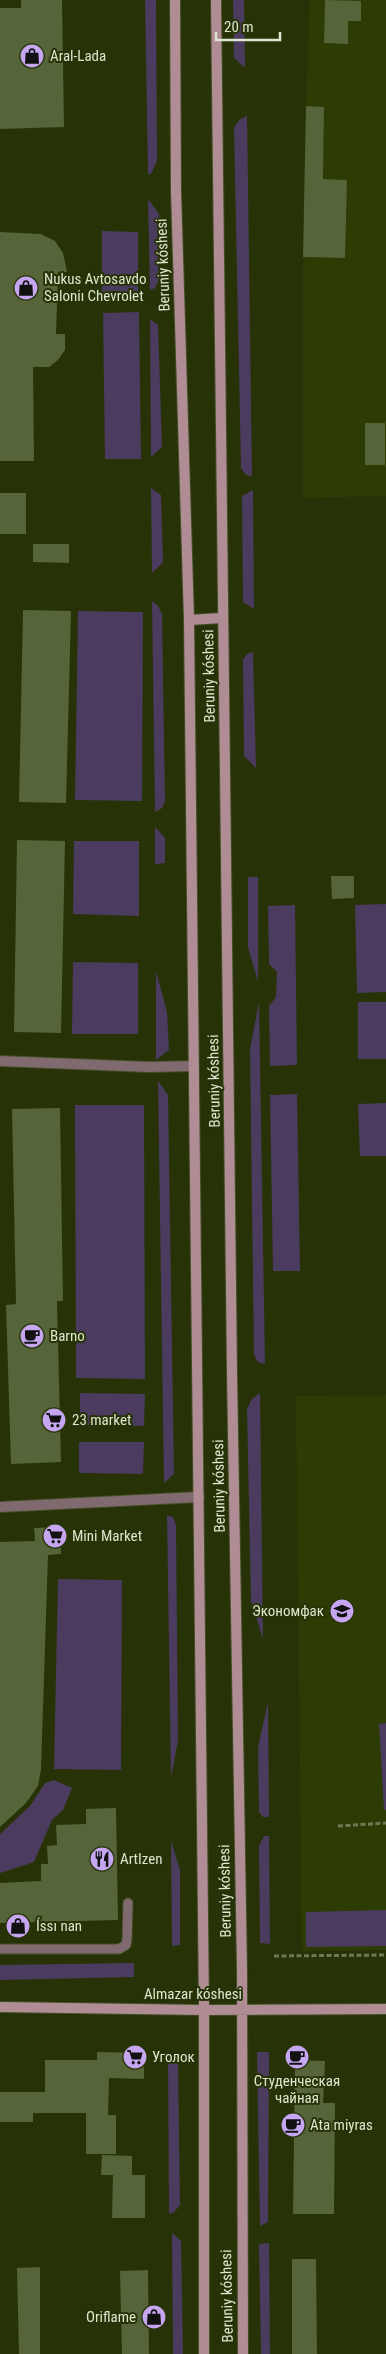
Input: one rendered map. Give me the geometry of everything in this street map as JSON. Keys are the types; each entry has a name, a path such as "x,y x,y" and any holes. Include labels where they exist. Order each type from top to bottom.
{"street":[{"name":"Beruniy kóshesi","path":"175,0 176,191 189,620 204,2010 204,2354"},
{"name":"Beruniy kóshesi","path":"216,0 222,618 241,2009 243,2354"},
{"name":"Beruniy kóshesi","path":"189,620 222,618"},
{"path":"0,1061 149,1067 194,1066"},
{"path":"0,1507 199,1497"},
{"name":"Almazar kóshesi","path":"0,2007 204,2010 386,2009"}],"lane":[{"path":"0,1949 119,1949 126,1945 127,1940 128,1903"}],"path":[{"path":"338,1826 386,1823"},
{"path":"274,1956 386,1954"}],"shaded area":[{"path":"145,0 156,0 157,161 151,174 148,174"},
{"path":"233,0 244,0 245,68 234,58"},
{"path":"310,0 386,0 386,496 303,498 303,257 345,258 347,180 323,179 324,107 306,106"},
{"path":"247,116 252,476 245,474 241,468 234,128 239,120"},
{"path":"148,199 159,214 159,279 155,288 150,290"},
{"path":"102,231 138,232 138,293 102,293"},
{"path":"139,312 141,459 105,459 103,313"},
{"path":"150,319 158,325 162,447 151,457"},
{"path":"151,488 161,495 163,562 152,573"},
{"path":"253,490 254,609 243,602 242,496"},
{"path":"152,601 158,606 162,614 165,801 162,808 155,812"},
{"path":"78,611 143,612 142,801 75,800"},
{"path":"253,652 256,768 244,756 243,660 247,654"},
{"path":"155,827 165,838 165,863 155,864"},
{"path":"74,841 139,841 139,916 73,914"},
{"path":"248,877 258,877 258,982 248,947"},
{"path":"386,904 386,992 357,993 355,905"},
{"path":"295,905 297,1065 270,1066 269,1006 276,997 277,972 269,964 268,906"},
{"path":"73,962 138,963 138,1034 72,1034"},
{"path":"156,971 167,1012 169,1050 156,1060"},
{"path":"259,1002 265,1364 258,1362 254,1355 250,1049"},
{"path":"358,1002 386,1002 386,1059 358,1059"},
{"path":"158,1081 168,1095 174,1474 164,1483"},
{"path":"297,1094 300,1271 273,1271 270,1095"},
{"path":"386,1103 386,1156 360,1156 358,1104"},
{"path":"75,1105 144,1105 145,1379 76,1378"},
{"path":"80,1393 145,1394 144,1426 80,1425"},
{"path":"260,1393 263,1639 251,1601 247,1409 252,1399"},
{"name":"Экономфак","path":"386,1395 386,1950 302,1951 296,1396"},
{"path":"79,1442 144,1442 143,1474 79,1473"},
{"path":"167,1515 173,1517 176,1525 178,1740 171,1778"},
{"path":"58,1579 122,1580 121,1770 54,1769"},
{"path":"268,1702 269,1817 263,1817 259,1812 258,1747"},
{"path":"386,1723 386,1810 384,1810 379,1724"},
{"path":"54,1780 72,1788 63,1810 52,1820 34,1862 0,1873 0,1834 30,1806 45,1783"},
{"path":"264,1836 269,1836 270,1944 260,1943 259,1846"},
{"path":"171,1841 180,1870 180,1945 172,1946"},
{"path":"386,1910 386,1946 306,1947 306,1912"},
{"path":"134,1963 134,1977 0,1980 0,1965"},
{"path":"257,2052 269,2052 268,2222 260,2226"},
{"path":"168,2055 175,2057 178,2063 180,2205 174,2212 169,2214"},
{"path":"172,2233 181,2241 183,2354 173,2354"},
{"path":"269,2243 270,2354 261,2354 259,2244"}],"building":[{"name":"Aral-Lada","path":"21,0 62,0 64,127 0,129 0,8 21,8"},
{"path":"325,0 361,1 361,21 348,21 348,44 324,43"},
{"path":"306,106 324,107 323,179 347,180 345,258 303,257"},
{"path":"0,232 41,234 55,241 63,253 67,272 58,272 56,334 65,334 65,350 58,360 49,367 33,367 34,461 0,461"},
{"path":"365,423 385,423 385,465 365,465"},
{"path":"0,493 26,493 26,534 0,534"},
{"path":"33,544 69,544 69,563 33,562"},
{"path":"23,610 71,611 66,803 19,802"},
{"path":"17,840 65,841 61,1033 14,1032"},
{"path":"331,876 354,876 354,898 332,899"},
{"path":"60,1108 63,1301 57,1301 61,1462 11,1464 6,1305 16,1304 12,1109"},
{"path":"60,1527 61,1554 48,1555 41,1769 38,1786 26,1803 0,1827 0,1542 35,1541 34,1528"},
{"path":"116,1808 118,1920 0,1923 0,1883 41,1881 41,1864 48,1864 47,1846 57,1845 56,1825 86,1824 86,1809"},
{"path":"97,2052 144,2053 144,2079 109,2078 108,2115 116,2115 116,2154 86,2154 86,2113 33,2113 33,2122 0,2122 0,2092 45,2092 45,2060 97,2060"},
{"path":"295,2060 325,2061 323,2103 335,2103 334,2214 293,2214"},
{"path":"102,2155 132,2156 132,2175 145,2175 145,2218 112,2218 113,2175 101,2175"},
{"path":"292,2259 316,2259 317,2354 292,2354"},
{"path":"40,2267 40,2354 19,2354 17,2268"},
{"path":"148,2270 149,2354 122,2354 120,2271"}],"place":[{"name":"Aral-Lada","path":"32,56"},
{"name":"Nukus Avtosavdo Saloniı Chevrolet","path":"26,288"},
{"name":"Barno","path":"32,1336"},
{"name":"23 market","path":"54,1420"},
{"name":"Mini Market","path":"55,1536"},
{"name":"Экономфак","path":"342,1611"},
{"name":"ArtIzen","path":"102,1859"},
{"name":"Íssı nan","path":"18,1926"},
{"name":"Уголок","path":"135,2057"},
{"name":"Студенческая чайная","path":"297,2057"},
{"name":"Ata miyras","path":"293,2125"},
{"name":"Oriflame","path":"154,2317"}]}
